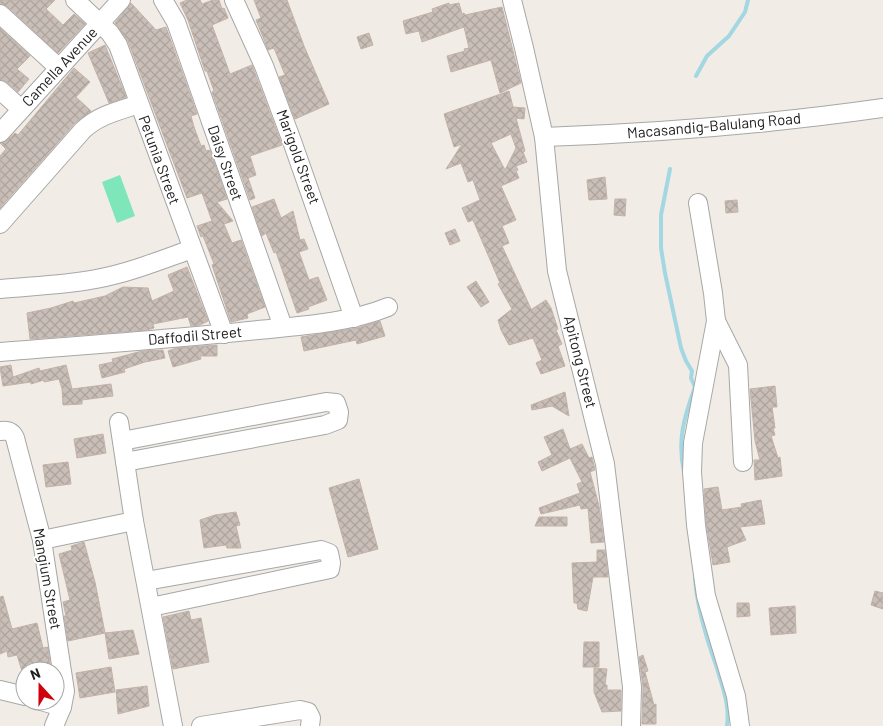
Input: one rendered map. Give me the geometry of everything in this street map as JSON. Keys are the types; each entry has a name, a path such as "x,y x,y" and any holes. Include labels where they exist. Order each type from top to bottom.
{"street":[{"name":"Petunia Street","path":"75,0 110,33 118,45 224,334"},
{"name":"Camella Avenue","path":"0,134 121,0"},
{"name":"Daisy Street","path":"163,0 176,22 283,327"},
{"name":"Marigold Street","path":"234,0 264,66 354,318"},
{"name":"Apitong Street","path":"512,0 544,137 557,271 605,464 632,687 631,726"},
{"path":"0,14 59,68"},
{"path":"0,90 21,109"},
{"path":"0,224 93,121 102,116 139,104"},
{"name":"Macasandig-Balulang Road","path":"544,137 617,134 831,115 883,108"},
{"path":"698,203 716,321 693,443 692,472 696,525 706,596 736,696 740,726"},
{"path":"0,289 67,284 97,279 192,250"},
{"name":"Daffodil Street","path":"0,352 224,334 354,318 388,307"},
{"path":"716,321 738,365 743,462"},
{"path":"122,441 326,402 336,403 339,412 338,420 325,425 125,462"},
{"path":"119,422 134,521 173,726"},
{"name":"Mangium Street","path":"6,432 15,438 42,540 60,661"},
{"path":"42,540 134,521"},
{"path":"146,581 321,550 329,554 332,563 330,569 151,606"},
{"path":"0,690 15,694"},
{"path":"201,726 300,710 308,712 311,718 310,726"},
{"name":"Mangium Street","path":"54,726 60,711"}],"green space":[{"path":"120,175 135,216 117,223 102,182"}],"building":[{"path":"0,0 55,0 46,9 63,25 74,14 85,24 58,53 7,6 0,4"},
{"path":"187,0 200,0 202,4 219,0 228,18 212,25 230,74 252,65 282,145 250,156 256,175 248,178 255,198 250,200 212,92 214,91 207,71 205,71 188,20 180,3"},
{"path":"254,0 287,0 329,104 295,119 279,77 285,75 274,48 268,50 256,20 261,18"},
{"path":"131,3 156,30 166,27 197,114 191,116 194,127 201,146 204,145 206,151 210,150 227,199 217,202 233,221 224,224 232,243 241,240 265,307 247,314 248,318 231,322 212,265 214,264 197,226 212,221 202,193 187,198 128,41 115,23"},
{"path":"449,3 449,5 459,3 462,14 464,13 465,15 502,7 521,83 500,93 491,60 451,72 447,56 469,48 464,27 422,42 419,31 406,34 403,21 433,12 432,9"},
{"path":"0,28 30,56 17,69 29,79 18,92 7,82 0,80"},
{"path":"369,33 373,45 361,49 357,37"},
{"path":"105,45 126,97 109,103 88,53"},
{"path":"74,68 90,82 76,97 91,111 75,123 0,208 0,156 6,149 0,143 15,133 18,135"},
{"path":"509,91 513,107 525,108 524,119 516,118 527,162 516,166 519,178 501,186 516,220 502,226 509,243 502,246 532,311 532,309 546,300 551,308 558,329 556,330 562,344 558,346 565,366 541,374 536,363 542,360 533,338 509,345 501,330 498,320 512,309 498,284 500,283 473,220 468,222 462,208 480,200 473,180 468,182 461,163 446,169 462,144 454,147 444,114","holes":["511,134 516,148 505,170 491,143"]},
{"path":"605,177 607,199 589,200 587,180"},
{"path":"274,199 281,218 293,211 300,240 304,239 308,249 299,252 309,280 318,277 327,300 297,313 276,252 274,253 266,233 262,236 252,207"},
{"path":"615,199 626,199 625,216 614,215"},
{"path":"737,200 738,212 726,213 725,201"},
{"path":"455,229 460,241 450,245 445,233"},
{"path":"187,267 208,321 200,325 191,326 188,317 153,324 154,328 147,330 30,339 27,313 73,301 74,303 105,296 123,287 148,288 152,301 174,291 168,275"},
{"path":"476,281 489,302 481,307 467,287"},
{"path":"380,321 385,336 357,344 356,340 304,351 301,337 357,328"},
{"path":"217,345 217,356 200,356 201,359 173,367 168,351 176,348"},
{"path":"163,350 165,358 145,362 124,369 125,372 102,378 99,365 113,362 112,359 142,351"},
{"path":"11,365 13,377 39,368 40,371 66,365 72,389 111,384 113,396 82,400 82,404 63,405 59,379 3,386 0,367"},
{"path":"775,386 777,407 772,407 775,435 771,436 778,458 780,457 782,476 755,480 754,460 760,460 755,441 750,389"},
{"path":"565,392 569,416 552,406 532,410 531,405"},
{"path":"563,429 570,449 582,444 589,458 592,457 595,470 590,472 599,506 604,542 591,543 588,508 581,509 580,505 541,514 539,508 580,493 577,484 582,482 570,458 542,471 538,462 552,455 544,437"},
{"path":"103,434 106,453 77,458 74,439"},
{"path":"68,462 71,484 46,487 43,465"},
{"path":"359,479 378,549 348,557 329,488"},
{"path":"718,487 722,510 742,507 741,504 761,500 765,524 740,527 746,540 727,547 730,562 713,565 706,522 704,489"},
{"path":"236,512 240,525 236,526 241,548 227,548 226,545 204,548 200,520 215,515"},
{"path":"539,517 567,517 567,526 535,526"},
{"path":"84,542 95,582 105,633 68,641 63,602 70,600 59,554 72,550 71,546"},
{"path":"597,550 605,550 608,577 593,577 587,611 578,609 577,603 574,603 572,563 597,562"},
{"path":"875,591 883,593 883,609 871,605"},
{"path":"3,596 12,629 37,623 43,648 48,647 50,661 19,661 17,655 8,657 7,651 0,654 0,597"},
{"path":"737,603 749,603 750,616 737,617"},
{"path":"795,606 796,633 771,635 769,608"},
{"path":"189,611 191,620 201,618 209,662 173,669 163,617"},
{"path":"133,630 139,654 109,659 105,633"},
{"path":"584,642 599,642 599,667 583,667"},
{"path":"643,655 648,671 645,672 654,705 656,704 656,724 642,724 643,687 639,657"},
{"path":"111,667 115,692 80,698 76,673"},
{"path":"594,668 607,669 605,685 607,685 607,690 621,690 621,711 602,712 594,692"},
{"path":"147,686 149,706 118,714 116,690"}],"waterway":[{"path":"696,76 707,56 729,36 745,12 748,0"},
{"path":"670,169 661,215 661,248 681,348 692,371 691,378 695,387 683,429 681,450 684,472"},
{"path":"695,578 702,622 725,695 728,718 727,726"}]}
